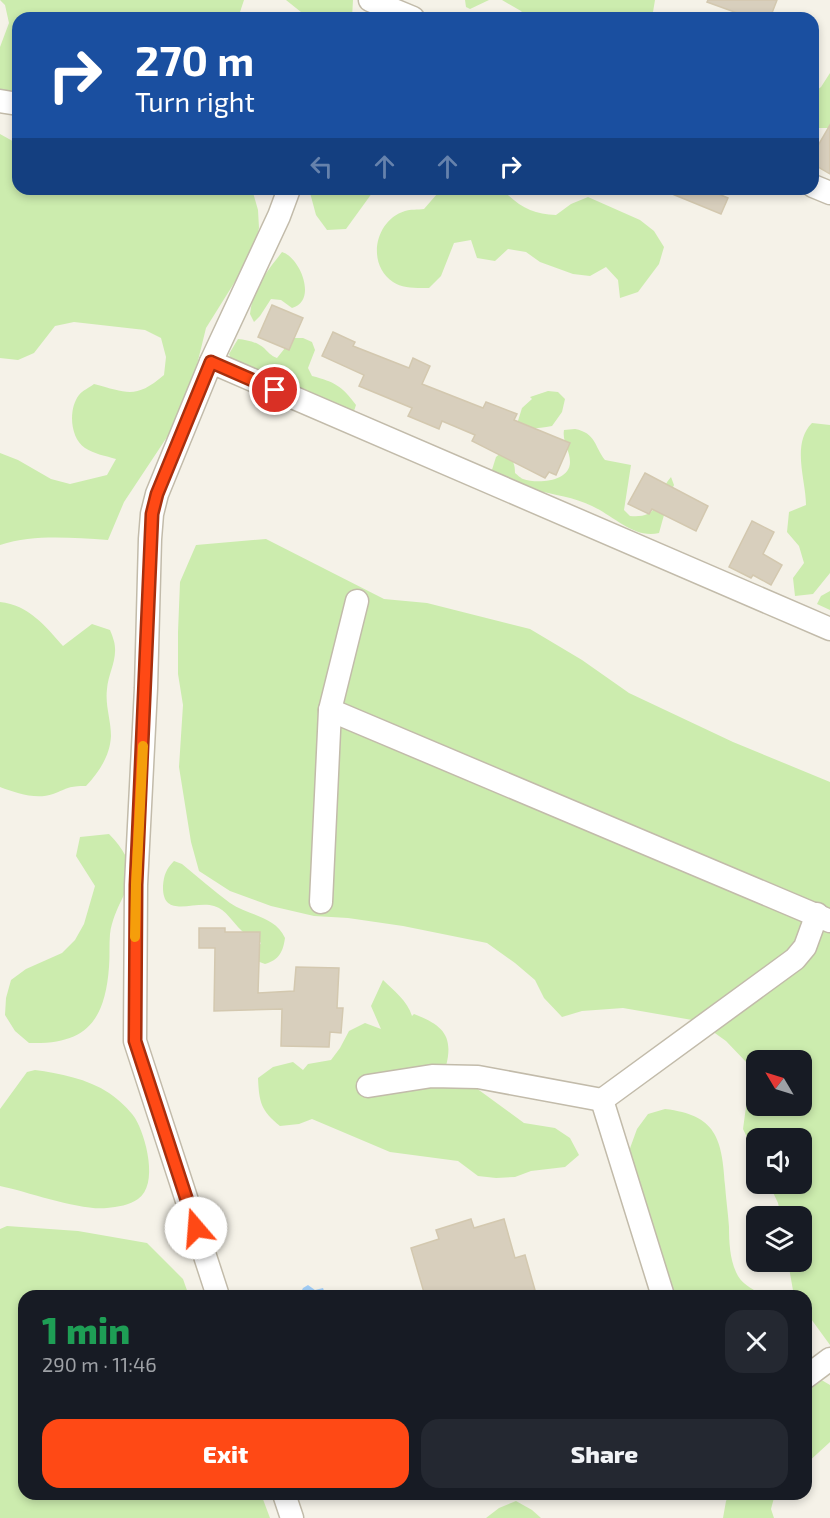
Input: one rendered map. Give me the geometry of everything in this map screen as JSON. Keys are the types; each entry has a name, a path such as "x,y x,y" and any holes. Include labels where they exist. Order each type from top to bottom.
{"street":[{"path":"370,0 398,12"},
{"path":"216,1290 135,1041 136,885 152,514 157,494 211,362 287,195"},
{"path":"211,362 830,629"},
{"path":"321,902 330,710 357,601"},
{"path":"330,710 823,918 795,959 602,1100 478,1077 432,1076 368,1086"},
{"path":"602,1100 661,1290"},
{"path":"812,1372 830,1359"},
{"path":"286,1500 292,1518"}],"green space":[{"path":"0,0 244,0 240,12 12,12 12,104 0,107 0,47 9,23 5,5"},
{"path":"286,0 353,0 352,12 301,12"},
{"path":"465,0 489,0 470,9 466,7"},
{"path":"502,0 655,0 653,12 521,11"},
{"path":"830,73 830,128 819,128 819,88"},
{"path":"0,134 12,141 12,195 254,195 258,210 259,228 254,247 206,328 193,381 175,425 124,502 108,540 40,538 0,545 0,453 18,460 51,479 70,484 107,475 116,459 92,452 80,443 72,423 75,401 80,394 94,384 131,392 139,391 154,383 164,375 166,357 161,338 145,330 74,322 55,326 34,353 18,360 0,358"},
{"path":"311,195 371,195 346,229 327,230 316,215"},
{"path":"436,195 508,195 519,204 536,212 556,215 571,204 588,197 640,220 654,231 664,247 659,264 638,292 620,298 618,280 606,267 590,276 573,274 540,262 526,252 508,249 495,261 477,258 471,240 454,243 441,276 429,288 401,286 393,282 379,265 378,243 387,223 395,216 407,210 424,209"},
{"path":"282,252 295,262 300,270 304,279 304,297 300,304 292,308 281,300 271,299 254,322 250,314 254,296 261,281"},
{"path":"293,338 303,338 312,342 315,350 308,368 312,376 327,380 342,389 356,405 353,414 232,362 229,354 238,339 258,344 277,358"},
{"path":"548,391 558,392 565,399 562,412 552,426 530,429 516,427 522,408 532,399 530,397"},
{"path":"812,423 830,425 830,573 813,594 795,596 793,578 804,563 799,546 787,532 789,512 806,505 801,452 802,441"},
{"path":"575,429 591,437 605,460 631,465 624,510 630,516 641,516 653,510 671,477 674,485 663,509 664,515 659,533 641,533 624,526 585,503 524,487 491,473 496,457 503,451 512,461 515,473 522,479 544,481 565,474 570,462 564,430"},
{"path":"266,539 384,599 427,603 530,629 582,660 629,693 733,742 830,782 830,1345 812,1320 812,1290 793,1290 790,1272 812,1272 812,1206 779,1206 774,1194 812,1194 812,1128 746,1128 746,1135 743,1129 746,1107 746,1116 812,1116 812,1050 746,1050 746,1062 726,1041 698,1021 623,1008 582,1011 562,1017 544,998 535,980 487,943 403,926 348,918 314,916 271,906 230,891 199,871 191,842 179,767 183,705 178,674 180,582 196,545"},
{"path":"830,591 830,610 817,604 821,596"},
{"path":"0,602 20,607 28,612 43,624 63,646 92,624 110,630 115,648 107,695 111,730 110,743 103,763 86,786 72,787 46,796 33,796 0,787"},
{"path":"109,834 122,849 130,874 128,885 113,919 107,986 103,1002 89,1026 78,1034 65,1040 49,1043 29,1043 15,1031 5,1015 6,998 11,980 26,969 62,953 75,940 84,924 95,886 76,856 80,837"},
{"path":"174,861 182,864 230,903 275,925 285,938 277,958 265,964 257,961 256,951 261,943 242,931 219,908 206,905 174,906 168,903 164,896 163,882 167,870"},
{"path":"383,980 404,1000 412,1016 414,1014 432,1022 444,1032 448,1046 446,1066 524,1123 555,1128 570,1138 579,1155 565,1167 531,1171 515,1177 478,1176 458,1161 390,1152 312,1119 299,1124 280,1126 274,1121 262,1105 258,1078 273,1067 293,1062 303,1070 308,1064 331,1060 349,1031 365,1023 381,1029 371,1006"},
{"path":"35,1070 83,1080 101,1088 123,1104 133,1115 143,1136 149,1172 148,1183 138,1199 131,1203 107,1208 83,1207 0,1186 0,1109 27,1072"},
{"path":"665,1109 682,1112 706,1123 713,1132 722,1154 733,1265 738,1276 754,1290 664,1290 625,1162 637,1129 648,1114"},
{"path":"7,1226 78,1231 147,1243 183,1279 187,1290 18,1290 18,1500 263,1500 270,1518 0,1518 0,1229"},
{"path":"812,1373 830,1385 830,1442 812,1458"},
{"path":"773,1500 771,1509 774,1518 723,1518 726,1501"},
{"path":"516,1501 541,1518 486,1518 499,1508"}],"water":[{"path":"308,1285 315,1290 302,1290"}],"building":[{"path":"708,0 777,0 772,12 734,12 707,2"},
{"path":"830,125 830,174 819,168 819,144"},
{"path":"675,195 721,195 728,198 721,214"},
{"path":"272,305 303,318 289,350 258,337"},
{"path":"333,332 355,342 353,346 409,368 413,358 430,366 422,384 483,408 486,402 517,414 514,420 570,443 556,475 549,472 545,478 472,441 475,435 442,421 439,429 408,416 412,408 359,386 364,375 322,356"},
{"path":"645,473 708,506 696,531 652,509 649,514 628,504"},
{"path":"752,521 774,532 763,554 782,565 771,585 753,575 751,578 729,567"},
{"path":"199,928 225,928 225,932 260,932 258,993 294,991 296,967 339,968 337,1008 343,1008 341,1033 330,1032 329,1047 281,1046 282,1009 214,1011 215,948 199,948"},
{"path":"471,1219 474,1228 504,1219 515,1258 525,1255 535,1290 423,1290 411,1248 439,1239 436,1230"}],"slow traffic":[{"path":"135,937 143,746"}],"route":[{"path":"196,1228 135,1041 136,885 152,514 157,494 211,362 275,390"}]}
